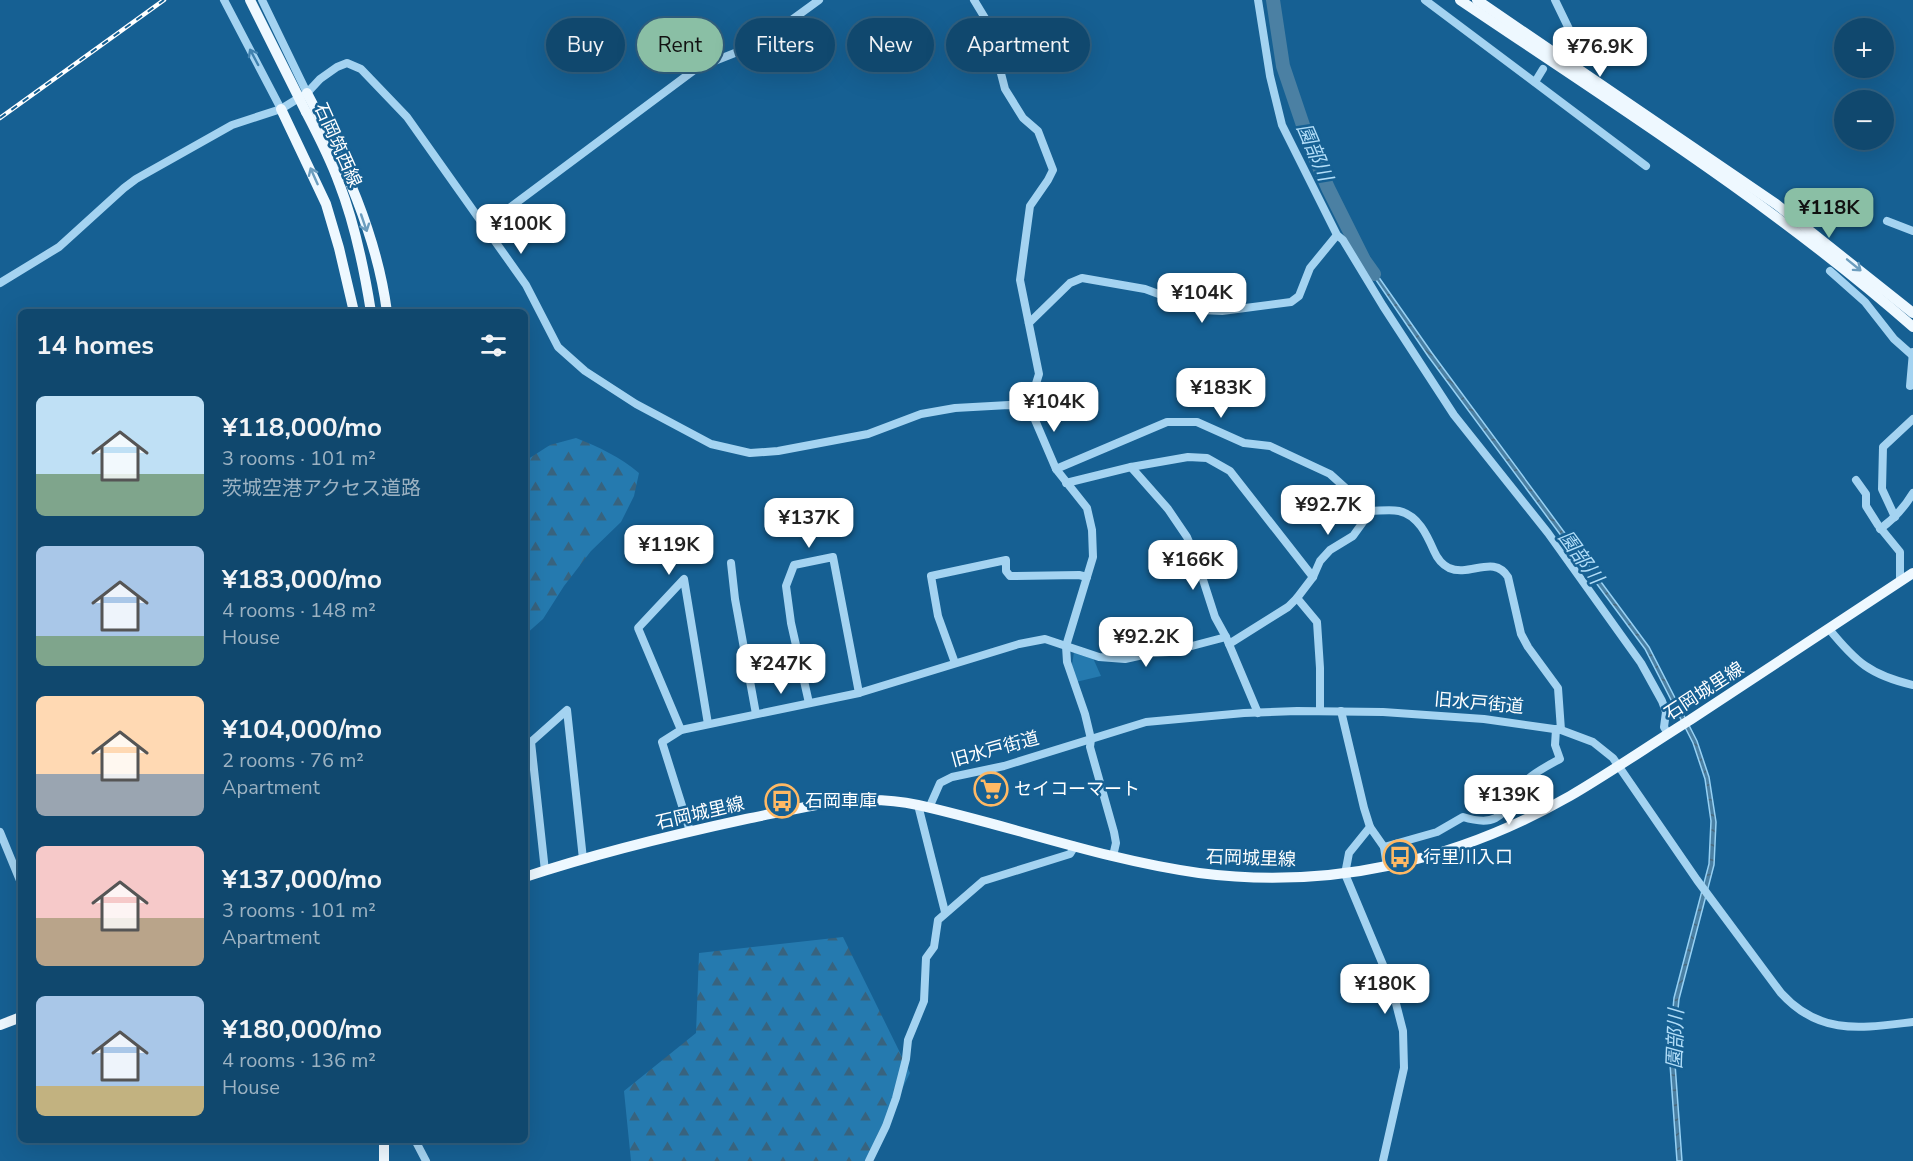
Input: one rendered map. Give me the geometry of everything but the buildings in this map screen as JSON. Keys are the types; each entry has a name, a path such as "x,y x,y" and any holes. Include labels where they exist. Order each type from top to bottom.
{"main road":[{"name":"石岡筑西線","path":"250,0 331,162 355,232 370,309"},
{"path":"1460,0 1769,212 1822,252 1913,327"},
{"path":"1477,0 1776,204 1913,313"},
{"path":"307,93 346,170 377,263 386,309"},
{"path":"281,109 326,204 353,309"},
{"name":"石岡城里線","path":"528,876 690,831 830,802 876,800 924,807 1113,856 1228,876 1287,878 1346,874 1387,867 1455,848 1496,832 1552,805 1619,766 1913,573"},
{"path":"0,1024 18,1018"},
{"path":"384,1143 384,1161"}],"street":[{"path":"224,0 281,109"},
{"path":"262,0 307,93"},
{"path":"484,227 697,68 760,43 819,0"},
{"path":"974,0 988,22 1005,89 1023,118 1038,131 1053,170 1030,206 1020,280 1039,374 1029,406 1056,469 1087,508 1092,530 1094,557 1066,646 1068,662 1085,714 1091,739 1090,747 1114,832 1116,843 1113,856"},
{"path":"1258,0 1270,76 1282,125 1337,235 1343,240 1454,415 1548,533 1641,663 1666,712 1664,727 1672,731"},
{"path":"1425,0 1646,166"},
{"path":"1555,0 1570,31 1560,46"},
{"path":"0,283 59,247 136,179 232,125 281,109 307,93 320,79 337,67 347,63 361,69 407,117 526,285 558,347 585,371 636,404 711,444 750,453 778,451 810,447 868,434 921,414 955,408 1029,406"},
{"path":"1535,82 1543,69"},
{"path":"1887,220 1913,231"},
{"path":"1029,322 1070,283 1082,278 1145,289 1202,310 1222,311 1291,302 1299,296 1310,268 1337,235"},
{"path":"1830,272 1865,302 1894,339 1912,354 1910,386"},
{"path":"1895,517 1882,489 1883,447 1913,419"},
{"path":"1056,469 1167,422 1197,422 1244,442 1270,446 1330,474 1371,511 1400,511 1422,526 1438,560 1449,568 1463,570 1494,566 1504,570 1508,577 1521,634 1558,688 1561,700 1559,729 1555,745 1560,759 1526,781 1502,815 1496,819 1476,820 1463,817 1437,832 1384,847"},
{"path":"1066,483 1131,467 1188,457 1214,460 1230,471 1313,577"},
{"path":"1131,467 1168,509 1187,537 1197,558 1215,617 1228,640 1258,714"},
{"path":"1856,480 1866,494 1866,506 1900,552 1900,581"},
{"path":"1881,529 1906,506 1913,493"},
{"path":"690,831 662,742 681,730 860,693 1022,643 1045,639 1099,657 1125,659 1228,640 1288,607 1313,577 1320,561 1330,550 1353,536 1371,511"},
{"path":"809,703 791,623 786,586 794,565 833,557 860,693"},
{"path":"955,663 938,616 932,576 1006,561 1006,571 1010,576 1079,575 1088,577"},
{"path":"731,562 735,599 756,714"},
{"path":"681,730 638,628 684,579 708,724"},
{"path":"1297,598 1317,622 1320,711"},
{"path":"1829,628 1851,656 1868,669 1887,678 1913,685"},
{"path":"545,870 531,742 567,710 583,859"},
{"path":"1341,711 1364,808 1370,828 1384,847 1387,867"},
{"name":"旧水戸街道","path":"924,807 940,783 952,777 1004,766 1146,722 1341,711 1484,718 1559,729 1593,742 1607,752 1619,766 1697,880 1793,1006 1825,1023 1855,1028 1913,1022"},
{"path":"924,807 945,912"},
{"path":"1370,828 1349,853 1346,874 1391,984 1402,1031 1404,1068 1383,1161"},
{"path":"0,832 16,863"},
{"path":"869,1161 886,1126 896,1098 906,1059 908,1040 924,1000 926,958 934,947 938,920 983,881 1070,854 1075,846"},
{"path":"417,1143 426,1161"}],"green space":[{"path":"576,438 609,453 639,473 634,496 621,522 591,551 564,586 543,619 528,632 528,459 550,445"},
{"path":"1074,652 1093,658 1101,676 1076,682 1072,665"},
{"path":"843,937 910,1073 866,1161 631,1161 624,1091 696,1033 699,953"}],"water":[{"path":"1366,259 1432,353 1649,647 1697,741 1709,777 1716,822 1714,865 1679,999 1674,1050 1682,1161 1677,1161 1669,1050 1674,998 1709,864 1711,821 1705,779 1693,743 1645,649 1428,356 1363,261"}],"waterway":[{"name":"園部川","path":"1273,0 1283,66 1309,143 1328,188 1364,260 1374,274"}],"railway":[{"path":"0,118 164,0"}],"place":[{"name":"セイコーマート","path":"991,789"},
{"name":"石岡車庫","path":"782,801"},
{"name":"行里川入口","path":"1400,857"}]}
